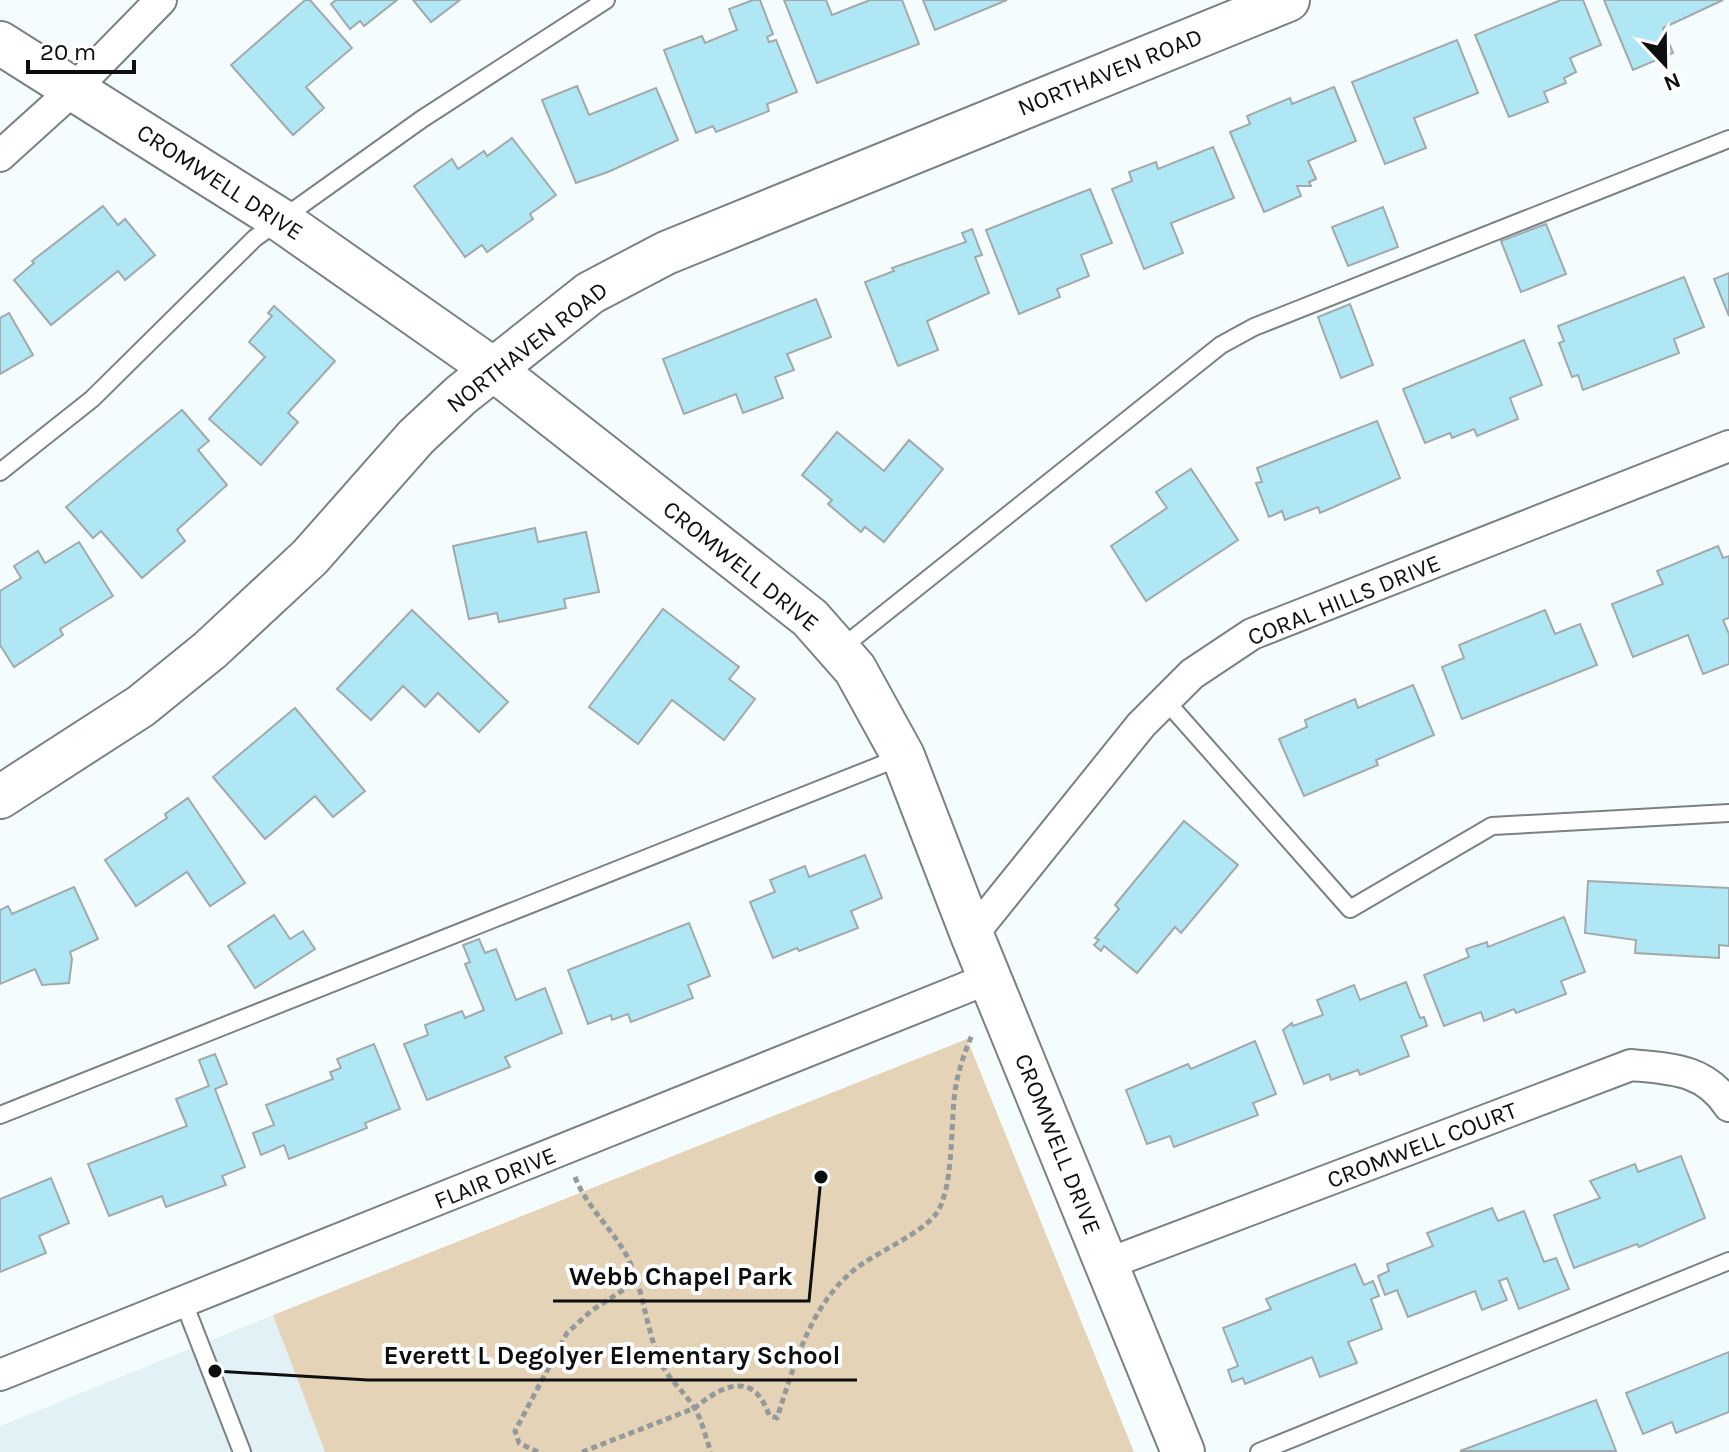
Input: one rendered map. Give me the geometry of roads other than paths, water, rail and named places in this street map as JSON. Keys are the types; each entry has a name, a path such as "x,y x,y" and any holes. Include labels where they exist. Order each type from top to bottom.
{"street":[{"path":"0,156 74,89 161,0"},
{"name":"NORTHAVEN ROAD","path":"0,797 141,706 210,650 310,557 416,437 493,369 590,293 666,253 1288,0"},
{"name":"CROMWELL DRIVE","path":"0,43 279,219 493,369 810,618 855,669 903,756 972,935 1183,1452"},
{"name":"CORAL HILLS DRIVE","path":"972,935 1141,725 1192,674 1252,634 1729,446"},
{"name":"FLAIR DRIVE","path":"0,1375 990,978"},
{"name":"CROMWELL COURT","path":"1107,1264 1631,1065 1683,1070 1719,1091 1729,1106"}],"lane":[{"path":"0,472 92,399 255,238 279,219 422,119 606,0"},
{"path":"838,650 1221,345 1254,327 1729,139"},
{"path":"1166,701 1350,909 1492,826 1729,813"},
{"path":"0,1115 903,756"},
{"path":"1259,1452 1729,1261"},
{"path":"184,1303 242,1452"}],"place":[{"name":"Webb Chapel Park","path":"821,1177"},
{"name":"Everett L Degolyer Elementary School","path":"215,1371"}]}
